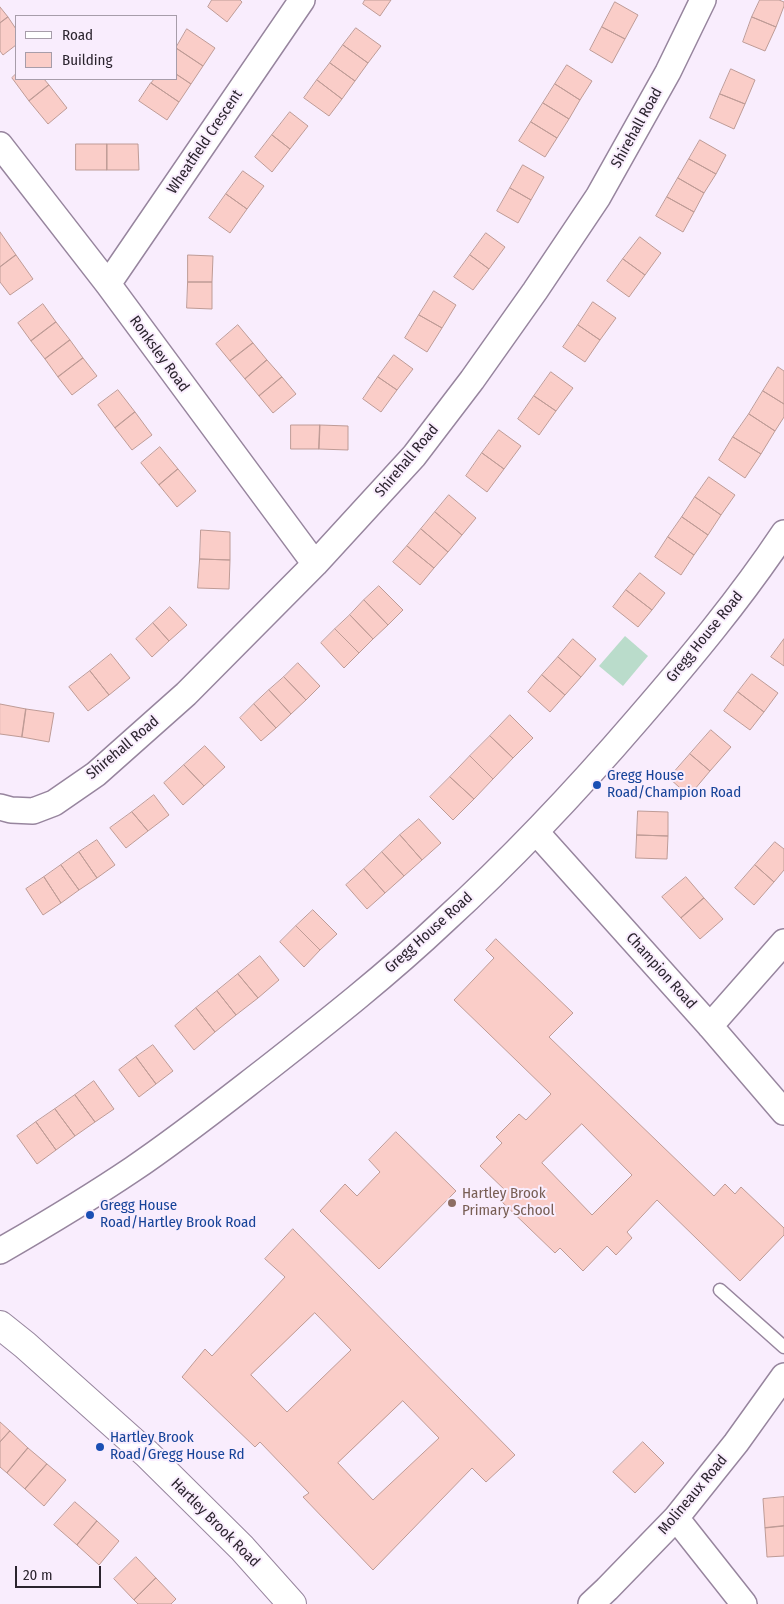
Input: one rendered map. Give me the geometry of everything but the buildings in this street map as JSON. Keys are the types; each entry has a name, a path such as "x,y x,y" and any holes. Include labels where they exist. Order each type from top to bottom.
{"street":[{"name":"Wheatfield Crescent","path":"108,284 302,0"},
{"name":"Shirehall Road","path":"0,807 11,810 33,811 54,803 96,774 186,694 315,564 414,456 472,380 598,197 668,72 703,0"},
{"name":"Ronksley Road","path":"0,145 108,284 315,564"},
{"name":"Gregg House Road","path":"0,1251 52,1221 133,1169 218,1107 333,1018 444,922 536,832 613,748 686,664 764,563 784,533"},
{"name":"Champion Road","path":"536,832 710,1026 784,1112"},
{"path":"710,1026 784,942"},
{"name":"Hartley Brook Road","path":"0,1325 147,1454 242,1548 292,1604"},
{"name":"Molineaux Road","path":"590,1604 676,1518 736,1443 784,1376"},
{"path":"676,1518 744,1604"}],"lane":[{"path":"720,1290 784,1347"}],"green space":[{"path":"625,636 648,656 623,686 599,666"}],"place":[{"name":"Gregg House Road/Champion Road","path":"597,785"},
{"name":"Hartley Brook Primary School","path":"452,1203"},
{"name":"Gregg House Road/Hartley Brook Road","path":"90,1215"},
{"name":"Hartley Brook Road/Gregg House Rd","path":"100,1447"}]}
